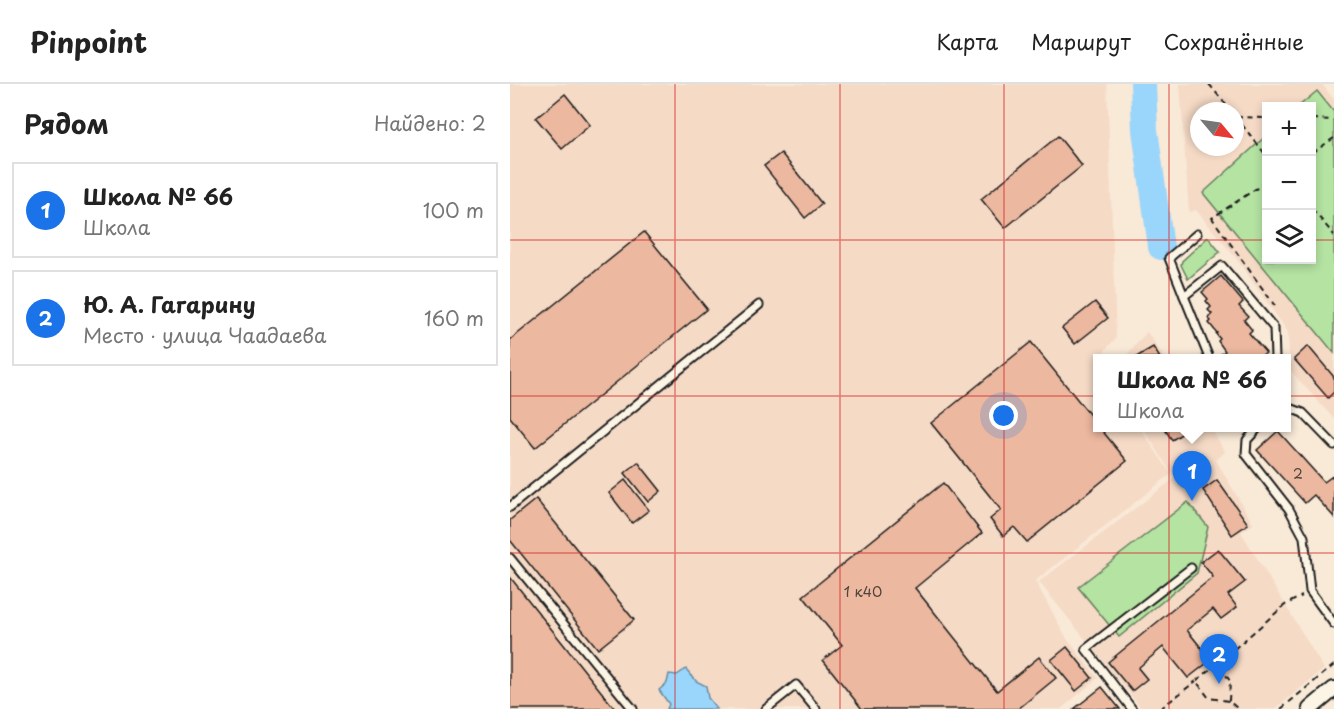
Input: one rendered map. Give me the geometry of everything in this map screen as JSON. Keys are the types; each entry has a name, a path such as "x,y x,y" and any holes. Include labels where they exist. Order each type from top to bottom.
{"street":[{"path":"1310,709 1334,689"}],"lane":[{"path":"1197,234 1169,258 1207,354"},
{"path":"1184,296 1222,266 1274,328 1275,354"},
{"path":"510,507 759,305"},
{"path":"1291,408 1303,413 1334,445"},
{"path":"1254,432 1247,440 1246,454 1289,509 1304,537 1310,591 1334,624"},
{"path":"510,558 633,709"},
{"path":"1132,709 1086,649 1191,568"},
{"path":"766,709 796,685 816,709"}],"path":[{"path":"1209,84 1224,102"},
{"path":"1244,117 1262,118"},
{"path":"1316,119 1334,120"},
{"path":"1244,126 1262,150"},
{"path":"1316,150 1334,138"},
{"path":"1262,185 1212,218 1275,306"},
{"path":"1313,210 1334,235"},
{"path":"1160,709 1285,605 1310,591"},
{"path":"1218,663 1230,681 1229,701"},
{"path":"1281,709 1334,665"},
{"path":"1196,681 1209,698 1229,701 1238,709"}],"shaded area":[{"path":"510,84 1107,84 1116,338 1102,354 1093,354 1093,432 1143,432 1171,474 1035,581 1067,639 1098,678 1061,709 510,709"},
{"path":"1180,84 1322,84 1334,100 1334,419 1291,371 1288,332 1236,258 1196,210 1189,212"},
{"path":"1147,332 1162,354 1128,354"},
{"path":"1146,432 1213,432 1225,452 1216,460 1253,524 1241,532 1324,669 1275,709 1142,709 1039,582 1175,478"}],"green space":[{"path":"1317,91 1334,112 1334,353 1203,193 1262,140 1262,264 1316,264 1316,102 1304,102"},
{"path":"1208,237 1220,252 1188,279 1181,265 1182,261"},
{"path":"1188,502 1208,527 1197,573 1119,637 1078,587"}],"water":[{"path":"686,669 696,681 706,686 708,698 717,709 667,709 669,704 659,690 667,683 669,674 677,675"}],"building":[{"path":"565,94 590,125 562,149 536,118"},
{"path":"1058,136 1082,166 1005,228 981,199"},
{"path":"781,153 822,204 805,218 764,166"},
{"path":"644,232 707,309 535,448 510,417 510,340"},
{"path":"1221,276 1243,302 1239,306 1248,316 1244,320 1252,330 1249,333 1266,353 1221,354 1225,351 1218,341 1220,339 1217,333 1209,323 1211,321 1208,318 1212,314 1208,310 1211,307 1202,292"},
{"path":"1095,302 1108,318 1075,344 1062,328"},
{"path":"1031,342 1093,419 1093,432 1103,432 1127,461 1027,542 1014,527 1003,536 990,519 1001,510 931,423"},
{"path":"1308,346 1334,377 1334,392 1328,398 1294,359"},
{"path":"1153,347 1157,354 1141,354"},
{"path":"1167,432 1185,432 1172,440"},
{"path":"1279,432 1324,482 1334,475 1334,517 1314,495 1305,503 1257,450"},
{"path":"638,462 661,491 648,502 625,473"},
{"path":"625,480 649,510 632,523 609,493"},
{"path":"1217,480 1248,524 1232,535 1203,490"},
{"path":"943,483 982,533 915,588 997,691 1039,657 1056,678 1018,709 862,709 823,660 842,645 803,596"},
{"path":"536,499 634,620 598,649 510,540 510,520"},
{"path":"1218,549 1245,582 1228,595 1237,607 1221,619 1213,609 1187,630 1211,660 1188,678 1163,647 1138,668 1147,679 1132,691 1108,662 1213,577 1201,562"},
{"path":"510,577 615,709 510,709"},
{"path":"1067,647 1092,678 1076,691 1051,660"},
{"path":"1102,687 1120,709 1074,709"}],"waterway":[{"path":"1143,84 1145,130 1161,247"}],"place":[{"name":"Школа № 66","path":"1192,501"},
{"name":"Ю. А. Гагарину","path":"1219,684"}]}
